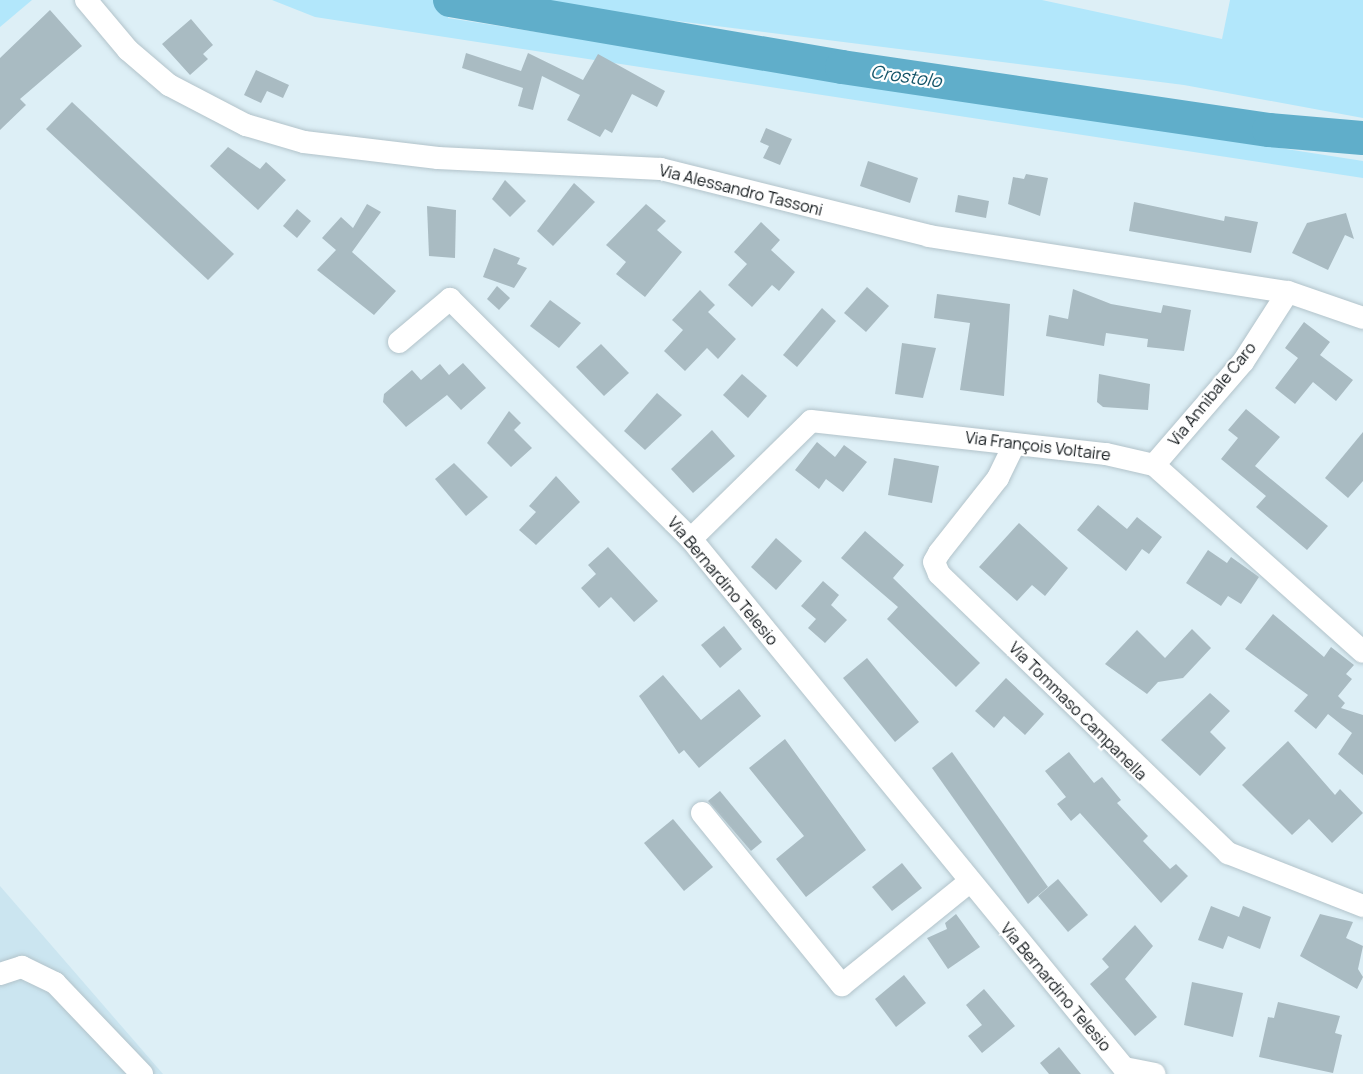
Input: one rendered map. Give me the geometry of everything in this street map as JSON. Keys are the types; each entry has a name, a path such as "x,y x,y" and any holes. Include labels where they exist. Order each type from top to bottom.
{"street":[{"name":"Via Alessandro Tassoni","path":"86,0 128,51 169,85 216,112 304,142 438,158 661,169 929,236 1288,292 1363,318"},
{"name":"Via Annibale Caro","path":"1154,465 1243,362 1288,292"},
{"name":"Via Bernardino Telesio","path":"399,342 450,299 691,539 969,882 1124,1068 1154,1074"},
{"name":"Via François Voltaire","path":"691,539 811,421 1014,445 1154,465"},
{"name":"Via Tommaso Campanella","path":"1014,445 998,478 939,553 934,562 939,574 1228,854 1363,906"},
{"path":"1154,465 1363,652"},
{"path":"702,813 842,985 969,882"},
{"path":"0,974 22,967 55,983 142,1074"}],"shaded area":[{"path":"0,0 32,0 0,27"},
{"path":"272,0 450,0 448,18 1363,161 1363,178 315,17"},
{"path":"510,0 1042,0 1222,39 1230,0 1363,0 1363,118 1184,85"},
{"path":"0,886 163,1074 0,1074"}],"building":[{"path":"50,10 82,46 20,99 26,105 0,130 0,58"},
{"path":"191,19 213,45 203,54 208,59 190,75 162,44"},
{"path":"466,53 521,71 528,53 583,80 598,54 665,91 657,107 632,94 612,133 605,129 600,137 567,120 580,95 542,76 533,110 518,106 523,88 462,68"},
{"path":"256,70 289,85 283,98 267,91 261,103 244,95"},
{"path":"72,102 234,254 208,280 46,129"},
{"path":"766,128 792,139 780,165 763,158 769,146 760,142"},
{"path":"228,147 260,169 266,162 286,180 258,210 210,166"},
{"path":"868,161 918,178 910,203 860,186"},
{"path":"1026,174 1048,178 1040,216 1008,204 1013,177 1024,179"},
{"path":"505,180 526,201 510,217 492,199"},
{"path":"574,183 595,202 553,246 537,231"},
{"path":"958,195 989,201 986,218 955,212"},
{"path":"1134,202 1224,221 1225,216 1258,222 1251,253 1129,231"},
{"path":"367,204 381,212 352,252 396,291 374,315 317,270 336,250 322,238 341,217 353,228"},
{"path":"646,204 666,221 657,230 682,252 645,297 616,274 626,262 606,245"},
{"path":"427,206 456,210 455,258 429,256"},
{"path":"297,209 311,221 297,238 283,226"},
{"path":"1346,213 1354,239 1345,235 1328,270 1292,253 1307,223"},
{"path":"761,222 780,240 771,250 795,272 779,291 772,285 752,307 728,285 747,264 734,252"},
{"path":"494,248 520,258 517,264 527,268 514,288 483,277"},
{"path":"497,286 510,298 499,310 487,299"},
{"path":"867,287 889,306 866,332 844,313"},
{"path":"1073,289 1111,304 1161,313 1163,305 1191,310 1184,351 1147,347 1148,339 1106,333 1104,346 1046,336 1049,315 1068,319"},
{"path":"700,290 715,305 708,312 736,339 718,359 707,348 685,371 664,351 683,330 672,320"},
{"path":"937,294 1010,304 1004,396 960,390 970,323 934,318"},
{"path":"550,300 581,323 559,348 530,326"},
{"path":"822,308 836,321 797,367 783,355"},
{"path":"1304,322 1330,342 1320,355 1353,380 1336,401 1313,382 1295,404 1275,388 1298,358 1285,348"},
{"path":"902,343 936,348 923,398 895,394"},
{"path":"601,344 629,373 604,396 576,367"},
{"path":"463,363 486,388 461,410 447,395 406,427 383,402 384,394 412,370 421,380 440,364 449,375"},
{"path":"742,374 767,396 748,418 723,395"},
{"path":"1099,374 1150,384 1148,410 1103,407 1097,402"},
{"path":"657,393 682,415 645,450 624,431"},
{"path":"1246,409 1280,437 1255,466 1328,526 1307,550 1256,507 1266,496 1221,459 1238,438 1228,430"},
{"path":"509,411 521,423 514,430 532,448 511,467 487,443"},
{"path":"712,430 735,456 693,493 671,469"},
{"path":"1363,432 1363,481 1348,498 1325,478"},
{"path":"817,442 835,457 844,445 867,462 843,492 826,479 819,489 795,470"},
{"path":"894,458 939,466 932,503 888,495"},
{"path":"454,463 488,497 466,516 435,479"},
{"path":"556,476 580,502 536,545 519,530 536,512 529,506"},
{"path":"1098,505 1127,529 1137,517 1162,537 1149,554 1142,549 1126,571 1077,530"},
{"path":"1019,523 1068,568 1045,596 1032,585 1017,601 979,567"},
{"path":"865,531 904,565 893,578 980,663 956,687 887,619 898,607 841,558"},
{"path":"776,538 802,561 776,590 751,567"},
{"path":"608,547 658,601 634,622 611,597 599,608 581,588 596,574 588,565"},
{"path":"1208,550 1227,563 1231,557 1259,577 1241,604 1228,596 1221,606 1186,583"},
{"path":"823,581 839,595 831,605 847,620 825,643 808,628 816,619 801,606"},
{"path":"1273,614 1324,657 1331,647 1354,665 1346,674 1352,679 1338,696 1345,703 1341,708 1363,715 1363,775 1338,754 1352,733 1328,714 1316,729 1294,711 1308,695 1245,649"},
{"path":"724,626 742,649 720,668 701,645"},
{"path":"1192,629 1211,648 1183,678 1158,682 1147,694 1105,664 1137,630 1165,658"},
{"path":"867,658 919,722 895,742 843,678"},
{"path":"663,675 701,720 739,689 761,716 699,768 684,750 679,754 639,696"},
{"path":"1006,678 1044,714 1025,735 1004,716 994,728 975,711"},
{"path":"1210,693 1230,711 1210,732 1226,748 1200,776 1161,740"},
{"path":"785,739 866,850 806,897 776,859 804,836 749,768"},
{"path":"1288,741 1335,795 1340,789 1363,813 1332,843 1309,819 1292,835 1242,785"},
{"path":"952,752 1048,887 1028,904 932,768"},
{"path":"1069,752 1094,783 1102,777 1121,800 1117,803 1148,836 1143,841 1170,869 1176,864 1188,876 1161,903 1080,813 1071,821 1057,804 1066,797 1045,771"},
{"path":"720,791 762,842 751,851 708,801"},
{"path":"673,819 713,867 684,891 644,843"},
{"path":"902,863 922,888 892,911 872,887"},
{"path":"1058,879 1088,915 1068,932 1038,896"},
{"path":"1211,906 1239,917 1243,906 1271,917 1260,949 1228,936 1223,949 1198,940"},
{"path":"956,914 980,947 948,969 927,938 947,929 945,923"},
{"path":"1320,914 1353,922 1346,938 1363,946 1358,969 1363,977 1357,989 1300,956"},
{"path":"1135,925 1153,946 1125,979 1157,1017 1135,1036 1090,984 1109,967 1102,959"},
{"path":"904,975 926,1003 896,1027 875,999"},
{"path":"1192,982 1243,993 1233,1037 1184,1025"},
{"path":"984,989 1015,1026 982,1053 968,1036 982,1025 966,1005"},
{"path":"1278,1002 1340,1016 1335,1033 1342,1035 1333,1073 1259,1057 1268,1017 1274,1018"},
{"path":"1059,1047 1081,1074 1049,1074 1040,1063"}],"waterway":[{"name":"Crostolo","path":"450,0 842,67 1269,130 1363,138"}]}
